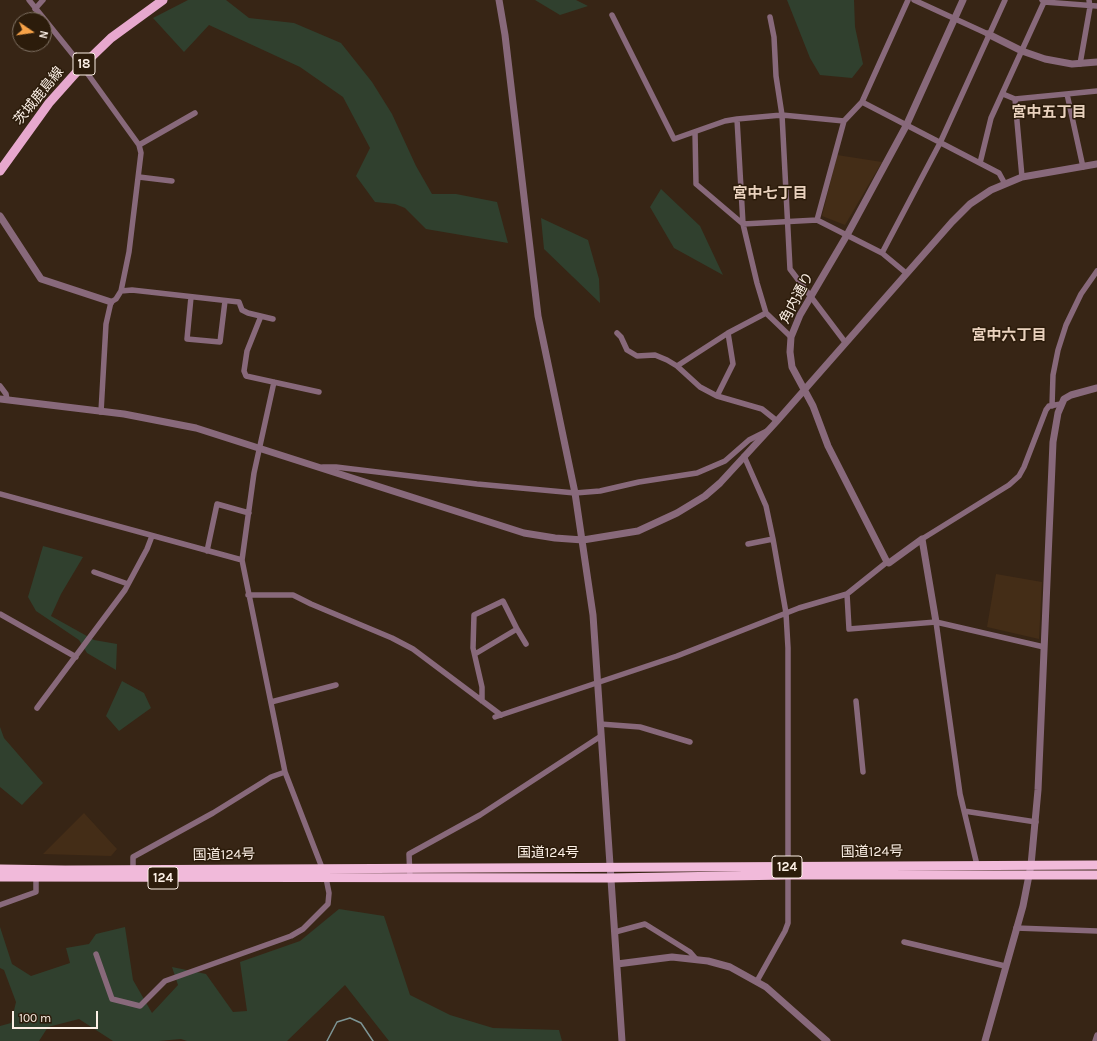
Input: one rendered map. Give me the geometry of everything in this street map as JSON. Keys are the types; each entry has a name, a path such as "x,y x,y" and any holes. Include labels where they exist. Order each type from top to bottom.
{"highway":[{"name":"国道124号","path":"0,877 36,874 133,874 326,878 610,878 977,865 1097,865"},
{"name":"国道124号","path":"133,874 323,869 610,867 1097,875"},
{"name":"国道124号","path":"0,869 36,874"}],"main road":[{"name":"茨城鹿島線","path":"0,171 50,103 82,66 111,38 163,0"}],"street":[{"path":"29,0 82,66 139,145 141,153 129,252 121,290 116,299 111,302 106,324 101,412"},
{"path":"35,9 43,0"},
{"path":"499,0 506,43 538,316 575,493 593,615 622,1041"},
{"path":"817,220 844,121 862,102 908,0"},
{"path":"914,0 1022,51 1045,59 1080,64 1097,62"},
{"name":"角内通り","path":"887,562 828,446 813,406 792,367 790,352 792,337 800,315 847,235 906,126 963,0"},
{"path":"882,253 940,143 988,34 1005,0"},
{"path":"1080,64 1090,7 1089,0"},
{"path":"980,163 991,118 1003,94 1043,1 1090,7 1097,6"},
{"path":"612,15 674,139 725,121 737,119 782,115 844,121"},
{"path":"770,17 774,36 776,76 782,115 790,269 845,342"},
{"path":"1003,94 1015,99 1097,91"},
{"path":"1067,94 1083,167"},
{"path":"1015,99 1022,177"},
{"path":"862,102 906,126 999,172 1005,184"},
{"path":"139,145 195,113"},
{"path":"737,119 743,224 757,283 766,313 792,337"},
{"path":"695,132 696,184 743,224 817,220 882,253 906,274"},
{"path":"0,386 6,394 3,399 124,414 196,428 323,467 524,533 555,538 583,540 638,531 677,513 705,496 720,483 970,204 1005,184 1022,177 1097,164"},
{"path":"139,177 172,181"},
{"path":"0,216 41,279 111,302"},
{"path":"1052,406 1053,375 1058,350 1066,325 1081,294 1097,272"},
{"path":"121,290 239,302 242,310 273,319"},
{"path":"191,297 187,339 220,342 225,300"},
{"path":"677,366 728,333 766,313"},
{"path":"261,316 247,351 244,370 246,376 319,392"},
{"path":"617,333 621,337 627,350 637,356 655,355 677,366 700,387 717,396 762,409 777,421"},
{"path":"717,396 733,364 728,333"},
{"path":"96,954 112,999 140,1006 166,982 291,936 303,928 328,904 329,893 326,878 285,772 242,560 259,448 274,382"},
{"path":"985,1041 1030,875 1036,822 1053,442 1058,413 1064,399 1071,395 1097,388"},
{"path":"495,717 677,656 786,613 847,594 887,562 889,563 922,538 1009,485 1019,476 1024,467 1046,410 1052,406 1061,404"},
{"path":"323,467 336,467 477,484 575,493 600,491 639,482 697,473 725,461 749,440 767,431"},
{"path":"744,456 766,506 786,613 788,648 788,923 757,981"},
{"path":"0,494 242,560"},
{"path":"207,551 217,504 249,513"},
{"path":"37,708 76,657 128,584 147,549 152,536"},
{"path":"922,538 932,591 945,693 964,811 977,865"},
{"path":"748,544 773,539"},
{"path":"94,572 128,584"},
{"path":"847,594 849,629 936,622 1044,648"},
{"path":"248,595 294,595 317,607 392,638 413,649 501,715"},
{"path":"482,701 482,687 475,654 474,615 502,602 526,644"},
{"path":"0,614 76,657"},
{"path":"475,654 517,629"},
{"path":"271,702 336,684"},
{"path":"856,701 863,772"},
{"path":"600,724 640,727 690,742"},
{"path":"410,878 409,854 480,814 601,736"},
{"path":"133,874 133,857 213,813 271,777 285,772"},
{"path":"964,811 1036,822"},
{"path":"0,905 36,892 36,874"},
{"path":"615,932 645,924 690,952 696,959"},
{"path":"1016,928 1097,931"},
{"path":"904,942 1005,966"},
{"path":"617,964 672,957 696,959 730,967 757,981 784,1002 827,1041"},
{"path":"1095,1041 1097,1035"}],"shaded area":[{"path":"837,155 882,162 845,225 822,216"},
{"path":"996,574 1042,582 1039,639 987,627"},
{"path":"84,813 117,849 111,856 43,854"}],"green space":[{"path":"188,0 226,0 249,18 294,23 341,43 372,82 392,114 416,166 432,194 456,194 497,202 508,243 426,229 405,208 395,204 375,202 356,176 370,148 343,97 300,67 209,25 184,52 153,18"},
{"path":"535,0 576,0 588,6 560,15"},
{"path":"787,0 854,0 855,27 863,64 852,78 820,75 810,58"},
{"path":"661,189 700,226 723,275 674,248 650,207"},
{"path":"541,218 588,240 599,279 600,303 544,249"},
{"path":"43,546 83,557 61,594 51,616 94,640 117,644 116,670 87,653 79,640 36,611 28,597"},
{"path":"122,681 144,693 151,708 119,731 106,716"},
{"path":"0,727 4,738 43,783 22,805 0,787"},
{"path":"339,909 384,916 410,995 450,1015 493,1028 559,1030 562,1041 389,1041 345,985 287,1041 187,1041 181,1039 159,1041 113,1041 79,1019 48,1027 39,1041 0,1041 0,1026 11,1023 16,1002 4,970 0,968 0,927 12,964 31,976 70,963 66,948 89,944 96,934 125,927 133,980 152,1013 178,985 172,967 206,974 233,1012 247,1011 240,962 300,941"}],"waterway":[{"path":"327,1041 337,1022 350,1018 361,1023 373,1041"}],"district":[{"name":"宮中五丁目","path":"1049,113"},
{"name":"宮中七丁目","path":"770,194"},
{"name":"宮中六丁目","path":"1009,336"}]}
